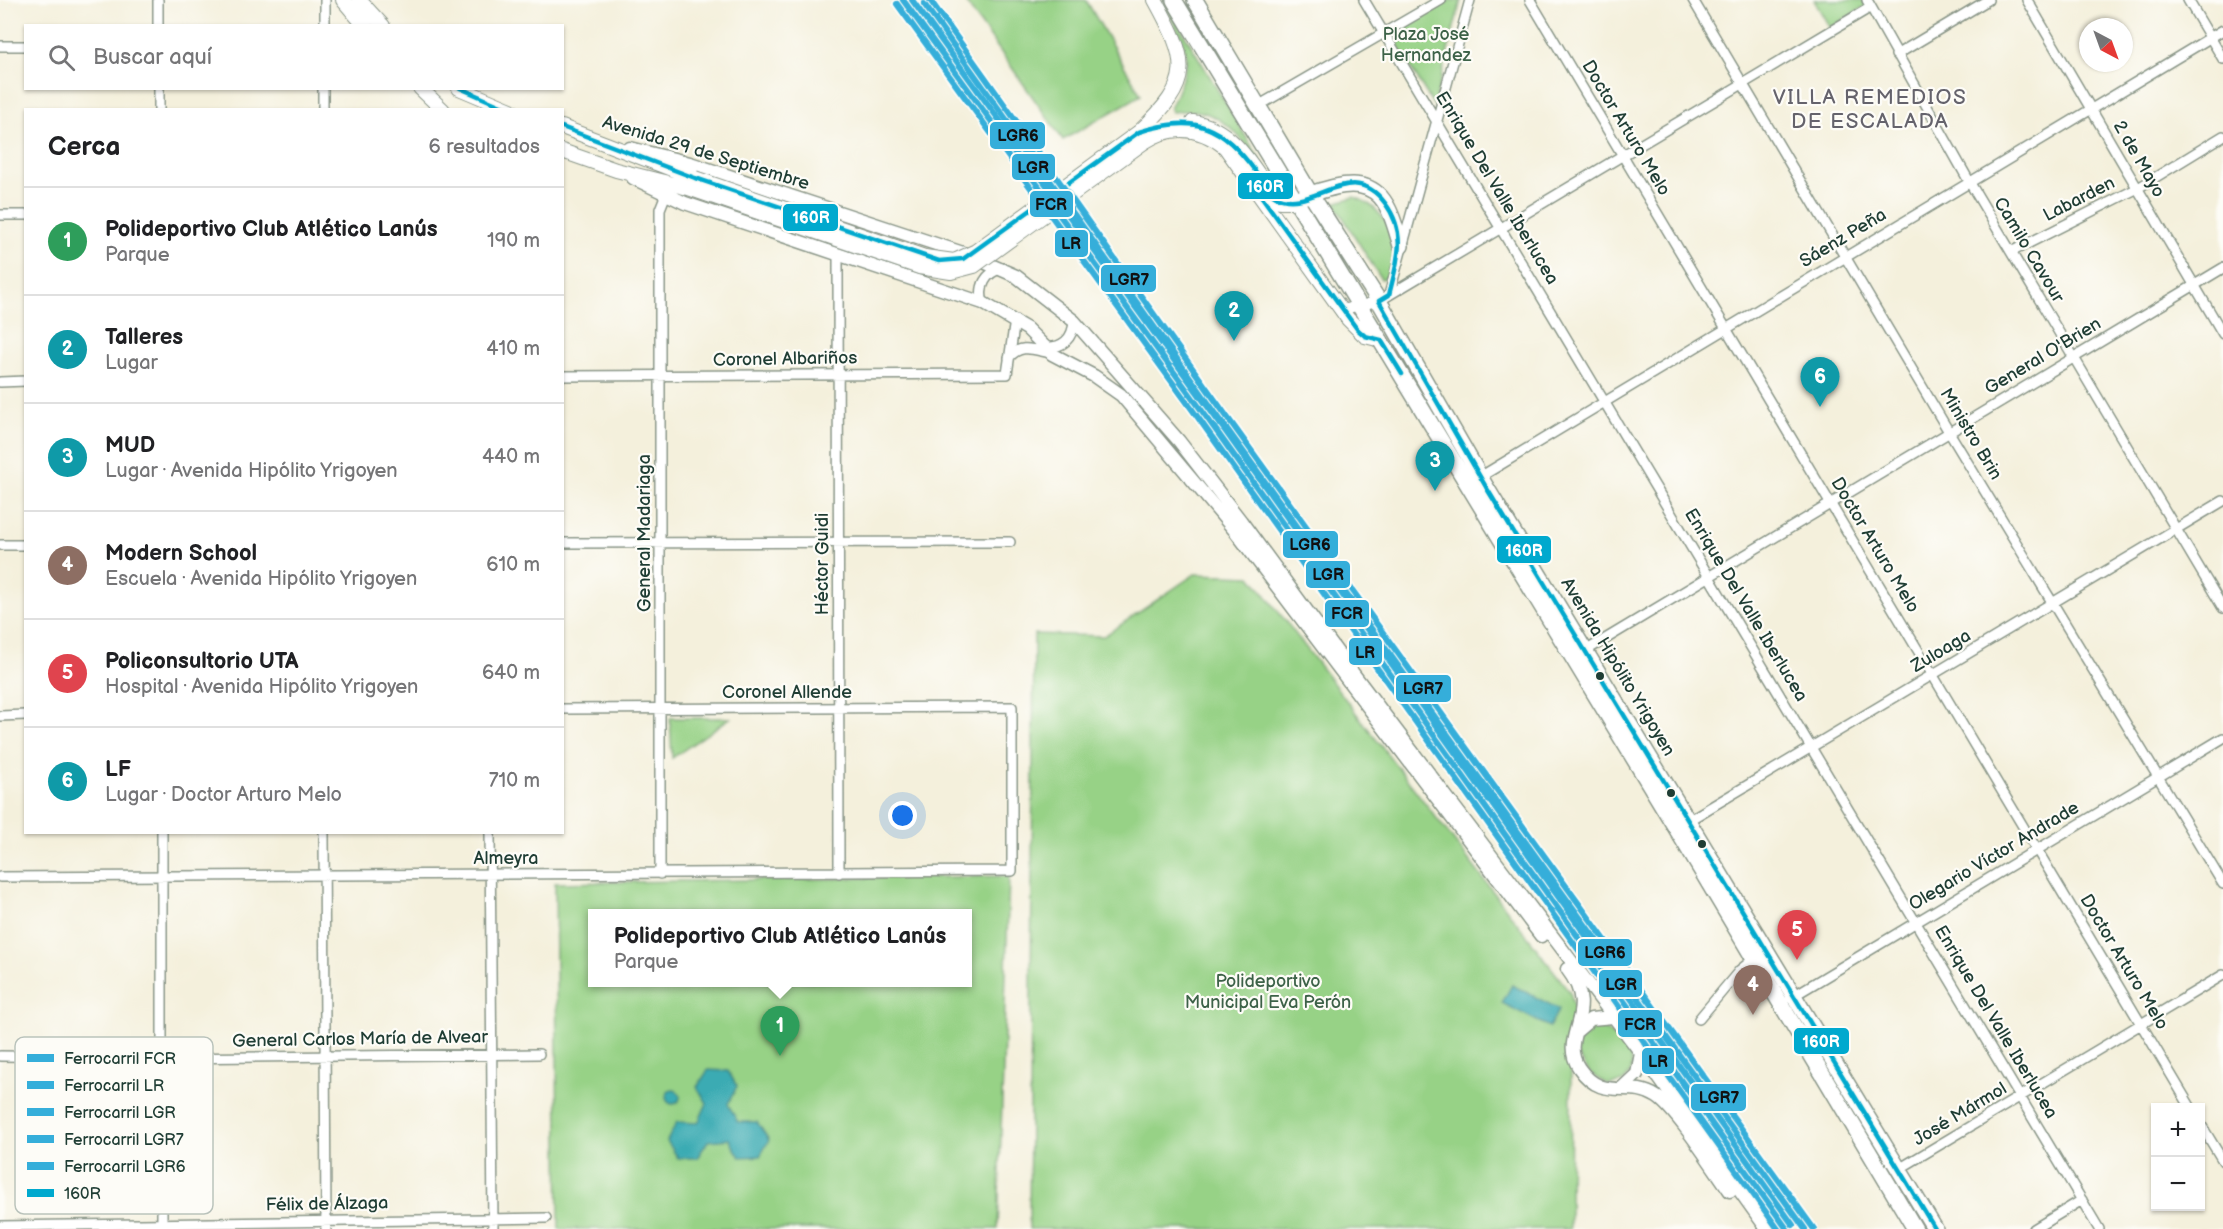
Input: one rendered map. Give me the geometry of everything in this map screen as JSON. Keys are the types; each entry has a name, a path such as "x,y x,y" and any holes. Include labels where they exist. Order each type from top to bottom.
{"main road":[{"path":"343,0 363,24"},
{"path":"359,0 381,24"},
{"path":"564,153 616,170 692,183 925,257 954,261 976,251 1139,132 1162,109 1179,80 1182,59 1175,37 1155,0"},
{"name":"Avenida Hipólito Yrigoyen","path":"1174,0 1295,201 1579,655 1788,999 1899,1169 1935,1229"},
{"name":"Avenida Hipólito Yrigoyen","path":"1195,0 1306,187 1384,298 1579,655"},
{"path":"422,90 441,108"},
{"path":"463,90 497,107"},
{"path":"1139,132 1169,121 1183,120 1212,126 1222,132 1243,153 1341,310 1365,336 1381,340"},
{"name":"Avenida 29 de Septiembre","path":"564,128 602,141"},
{"path":"602,141 692,183 919,267 941,272 963,270 974,266 1143,142 1167,130 1199,131 1213,137 1270,199 1295,201 1306,187 1349,184 1367,187 1381,196 1391,213 1401,246"},
{"name":"Avenida Hipólito Yrigoyen","path":"1682,824 1755,958 1788,999 1915,1229"}],"street":[{"path":"158,0 158,24"},
{"path":"325,24 326,0"},
{"name":"Enrique Del Valle Iberlucea","path":"1364,0 1917,921 2099,1229"},
{"path":"1258,106 1441,0"},
{"path":"1384,298 1438,123 1470,0"},
{"name":"Doctor Arturo Melo","path":"1530,0 2189,1103"},
{"name":"Ministro Brin","path":"1693,0 1949,432 2223,884"},
{"path":"1896,55 1988,0"},
{"name":"2 de Mayo","path":"2027,0 2223,334"},
{"path":"2188,0 2223,59"},
{"path":"1341,310 1384,298 1743,84 1869,3"},
{"name":"Camilo Cavour","path":"1869,3 1896,55 1970,183 2223,608"},
{"name":"Sáenz Peña","path":"1480,477 2223,30"},
{"path":"0,46 24,46"},
{"path":"159,90 159,108"},
{"path":"323,90 323,108"},
{"name":"Labarden","path":"2011,252 2138,188 2223,136"},
{"name":"Avenida 29 de Septiembre","path":"602,141 690,163 963,253 1002,268 1027,283 1074,321 1179,441 1241,520 1352,672 1641,1053 1767,1229"},
{"path":"616,170 685,203 983,303 1015,320 1048,350 1094,375 1121,395 1235,531 1574,978 1582,1001 1575,1033 1574,1058 1592,1084 1603,1088 1649,1093 1658,1098 1671,1111 1758,1229"},
{"name":"General Madariaga","path":"660,874 660,209 666,194"},
{"path":"0,215 24,214"},
{"name":"Héctor Guidi","path":"838,254 839,873"},
{"path":"983,303 981,290 986,278 1002,268"},
{"name":"General O'Brien","path":"1579,655 1708,575 2223,268"},
{"path":"1007,360 1015,320"},
{"path":"1007,360 1014,352 1022,348 1048,350 1057,347 1068,339 1074,321"},
{"name":"Coronel Albariños","path":"564,376 1007,374 1007,360"},
{"path":"0,381 24,381"},
{"name":"Zuloaga","path":"1682,824 2223,501"},
{"path":"564,543 1010,542"},
{"path":"0,545 24,545"},
{"name":"Coronel Allende","path":"564,709 1012,707 1012,871"},
{"path":"0,716 24,715"},
{"name":"Olegario Víctor Andrade","path":"1788,999 2223,738"},
{"path":"161,1037 162,834"},
{"path":"324,834 326,1225"},
{"path":"490,834 493,1224"},
{"name":"Almeyra","path":"0,877 1012,871"},
{"path":"1699,1019 1740,970 1755,958"},
{"name":"José Mármol","path":"1899,1169 2223,975"},
{"path":"1575,1033 1591,1019 1613,1017"},
{"path":"1621,1089 1637,1074 1641,1053"},
{"name":"General Carlos María de Alvear","path":"213,1057 539,1054"},
{"name":"General Carlos María de Alvear","path":"0,1056 15,1056"},
{"path":"2205,1131 2223,1161"},
{"path":"2034,1229 2082,1200"},
{"name":"Félix de Álzaga","path":"0,1226 493,1224 546,1218"}],"green space":[{"path":"964,0 1086,0 1141,95 1063,140"},
{"path":"1163,0 1276,187 1243,141 1221,121 1196,111 1172,112 1170,109 1184,74 1186,53"},
{"name":"Plaza José Hernandez","path":"1450,0 1461,0 1434,106 1391,35"},
{"path":"1814,0 1863,0 1866,6 1830,28"},
{"path":"1354,197 1376,210 1391,232 1394,253 1386,278 1381,279 1334,203"},
{"name":"Polideportivo Municipal Eva Perón","path":"1195,574 1251,576 1570,992 1574,1007 1565,1049 1571,1071 1570,1229 1029,1229 1034,634 1104,636"},
{"path":"670,718 730,718 672,758"},
{"path":"1009,876 998,1229 559,1229 555,883"},
{"path":"1601,1028 1609,1032 1628,1051 1632,1067 1623,1082 1608,1085 1589,1072 1577,1054 1579,1041 1587,1030"}],"water":[{"path":"1512,985 1559,1009 1549,1027 1502,1003"},
{"path":"708,1070 728,1071 737,1086 728,1104 738,1122 757,1122 769,1140 760,1156 740,1157 729,1139 708,1141 697,1158 678,1158 667,1141 677,1122 698,1123 707,1103 697,1087"},
{"path":"673,1090 678,1092 680,1097 678,1102 673,1104 668,1102 666,1097 668,1092"}],"rail line":[{"name":"FCR","path":"903,0 1200,408 1787,1229"},
{"name":"LGR","path":"912,0 1206,404 1793,1225"},
{"name":"LGR7","path":"930,0 1230,421 1814,1229"},
{"name":"LR","path":"897,4 1194,412 1778,1229"},
{"name":"LGR6","path":"924,4 1224,425 1805,1229"}],"transit line":[{"name":"160R","path":"465,90 505,108"},
{"name":"160R","path":"564,128 695,178 939,261 963,259 1139,132 1176,124 1192,124 1219,134 1243,156 1267,189 1276,197 1290,200 1304,198 1345,185 1358,185 1372,190 1385,203 1392,215 1399,248 1389,295 1379,301 1486,487 1935,1229"},
{"name":"160R","path":"1254,186 1357,329 1365,336 1381,340 1402,374"}],"place":[{"name":"Talleres","path":"1234,341"},
{"name":"LF","path":"1820,407"},
{"name":"MUD","path":"1435,491"},
{"name":"Policonsultorio UTA","path":"1797,960"},
{"name":"Modern School","path":"1753,1015"},
{"name":"Polideportivo Club Atlético Lanús","path":"780,1056"}],"district":[{"name":"VILLA REMEDIOS DE ESCALADA","path":"1870,109"}]}
